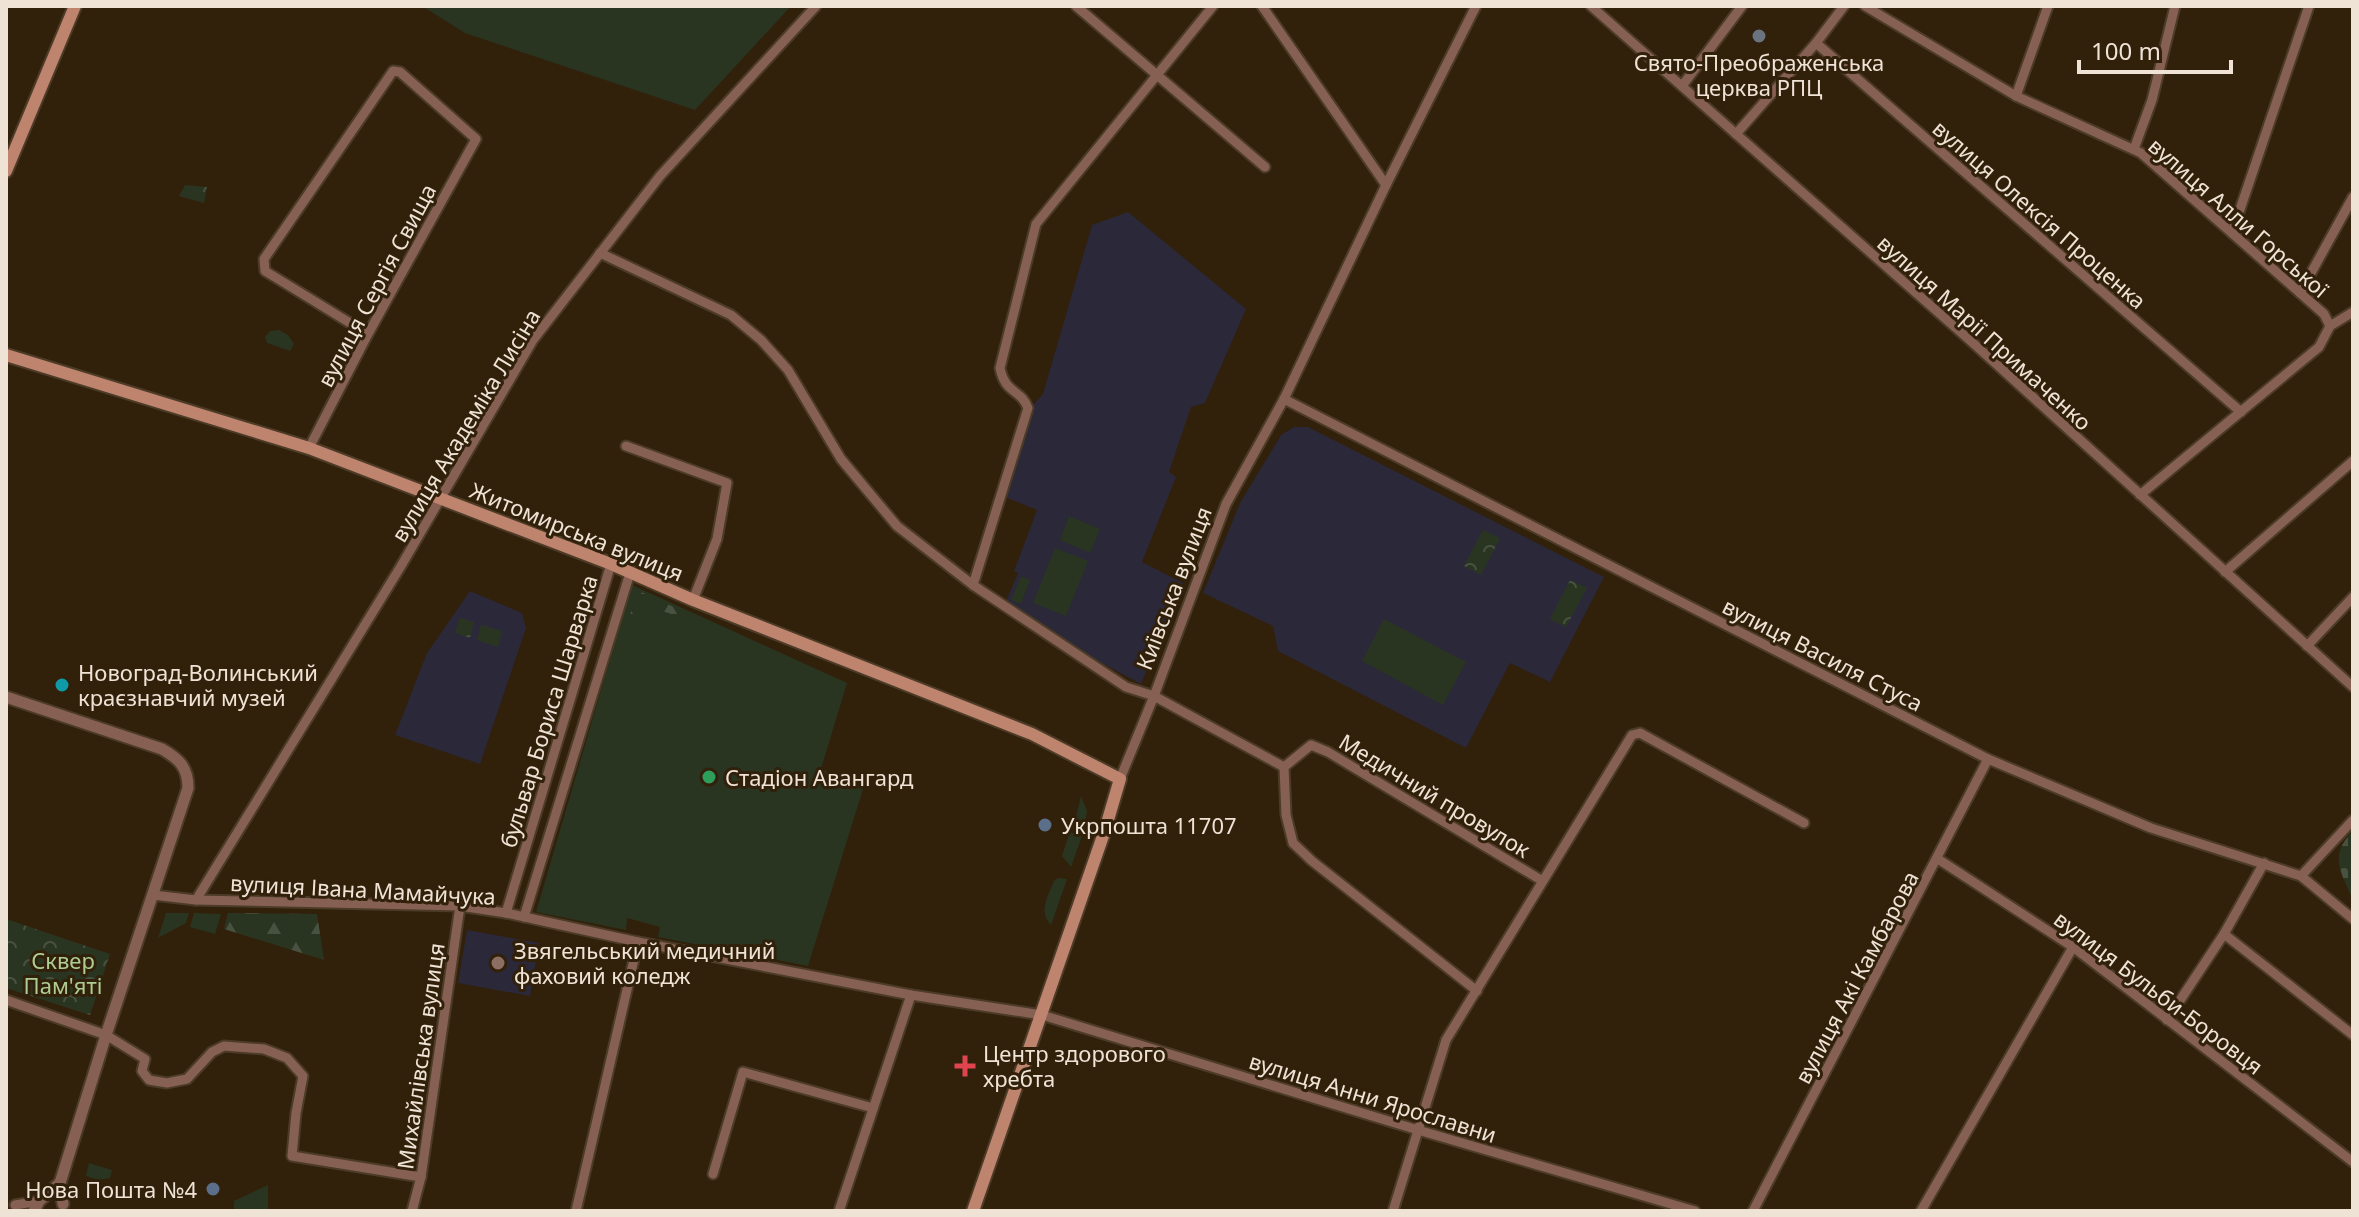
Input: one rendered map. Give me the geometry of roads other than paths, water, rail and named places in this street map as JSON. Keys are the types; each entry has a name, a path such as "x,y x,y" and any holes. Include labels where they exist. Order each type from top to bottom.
{"main road":[{"path":"6,171 75,6"},
{"name":"Житомирська вулиця","path":"6,355 309,448 611,564 693,600 1032,734 1120,779"},
{"name":"Київська вулиця","path":"973,1211 1120,779"}],"street":[{"name":"вулиця Академіка Лисіна","path":"196,900 533,340 660,176 816,6"},
{"path":"1076,6 1265,167"},
{"path":"973,585 1028,408 1026,401 1003,382 1000,368 1036,224 1213,6"},
{"path":"1262,6 1386,185"},
{"name":"Київська вулиця","path":"1120,779 1226,504 1284,399 1476,6"},
{"name":"вулиця Марії Примаченко","path":"1591,6 2353,687"},
{"path":"1682,86 1742,6"},
{"path":"1736,134 1816,43 1844,6"},
{"name":"вулиця Алли Горської","path":"1865,6 2016,96 2141,153 2324,314 2330,326"},
{"path":"2016,96 2048,6"},
{"path":"2134,149 2152,100 2175,6"},
{"path":"2232,233 2309,6"},
{"name":"вулиця Олексія Проценка","path":"1816,43 2241,412"},
{"name":"вулиця Сергія Свища","path":"309,448 476,139 400,72 393,71 264,259 265,271 368,334"},
{"path":"2300,293 2353,197"},
{"path":"600,253 731,315 761,340 788,370 841,459 897,526 973,585 1126,687 1154,696 1284,767 1286,815 1293,843 1477,991"},
{"path":"2140,495 2319,347 2330,326 2353,312"},
{"name":"вулиця Василя Стуса","path":"1284,399 1988,759 2151,828 2301,876 2353,919"},
{"path":"626,446 727,483 717,539 693,600"},
{"path":"2225,572 2353,461"},
{"name":"бульвар Бориса Шарварка","path":"506,913 611,564"},
{"name":"бульвар Бориса Шарварка","path":"524,917 630,573"},
{"path":"2307,646 2353,597"},
{"path":"6,697 162,749 184,766 188,775 188,788 60,1183 39,1203"},
{"path":"1541,880 1635,733 1804,823"},
{"name":"Медичний провулок","path":"1284,767 1311,745 1328,752 1541,880 1446,1040 1393,1211"},
{"name":"вулиця Акі Камбарова","path":"1753,1211 1988,759"},
{"path":"2301,876 2353,820"},
{"name":"вулиця Бульби-Боровця","path":"1938,859 2073,947 2353,1162"},
{"path":"2167,1020 2224,934 2264,863"},
{"name":"вулиця Івана Мамайчука","path":"153,895 196,900 460,906 911,995 1042,1015"},
{"name":"Михайлівська вулиця","path":"412,1211 421,1177 460,906"},
{"path":"2224,934 2353,1035"},
{"path":"576,1211 638,942"},
{"path":"1921,1211 2073,947"},
{"path":"839,1211 911,995"},
{"path":"6,1000 106,1035 145,1059 142,1071 149,1080 167,1083 187,1079 212,1052 224,1046 264,1049 287,1058 303,1076 292,1156 421,1177"},
{"name":"вулиця Анни Ярославни","path":"1042,1015 1695,1211"},
{"path":"713,1174 743,1072 873,1108"},
{"path":"60,1183 66,1208"},
{"path":"10,1204 39,1203 54,1198 66,1208"},
{"path":"10,1204 26,1211"}],"place":[{"name":"Свято-Преображенська церква РПЦ","path":"1759,36"},
{"name":"Новоград-Волинський краєзнавчий музей","path":"62,685"},
{"name":"Стадіон Авангард","path":"709,777"},
{"name":"Укрпошта 11707","path":"1045,825"},
{"name":"Звягельський медичний фаховий коледж","path":"498,963"},
{"name":"Центр здорового хребта","path":"965,1066"},
{"name":"Нова Пошта №4","path":"213,1189"}],"park label":[{"name":"Сквер Пам'яті","path":"63,972"}]}
